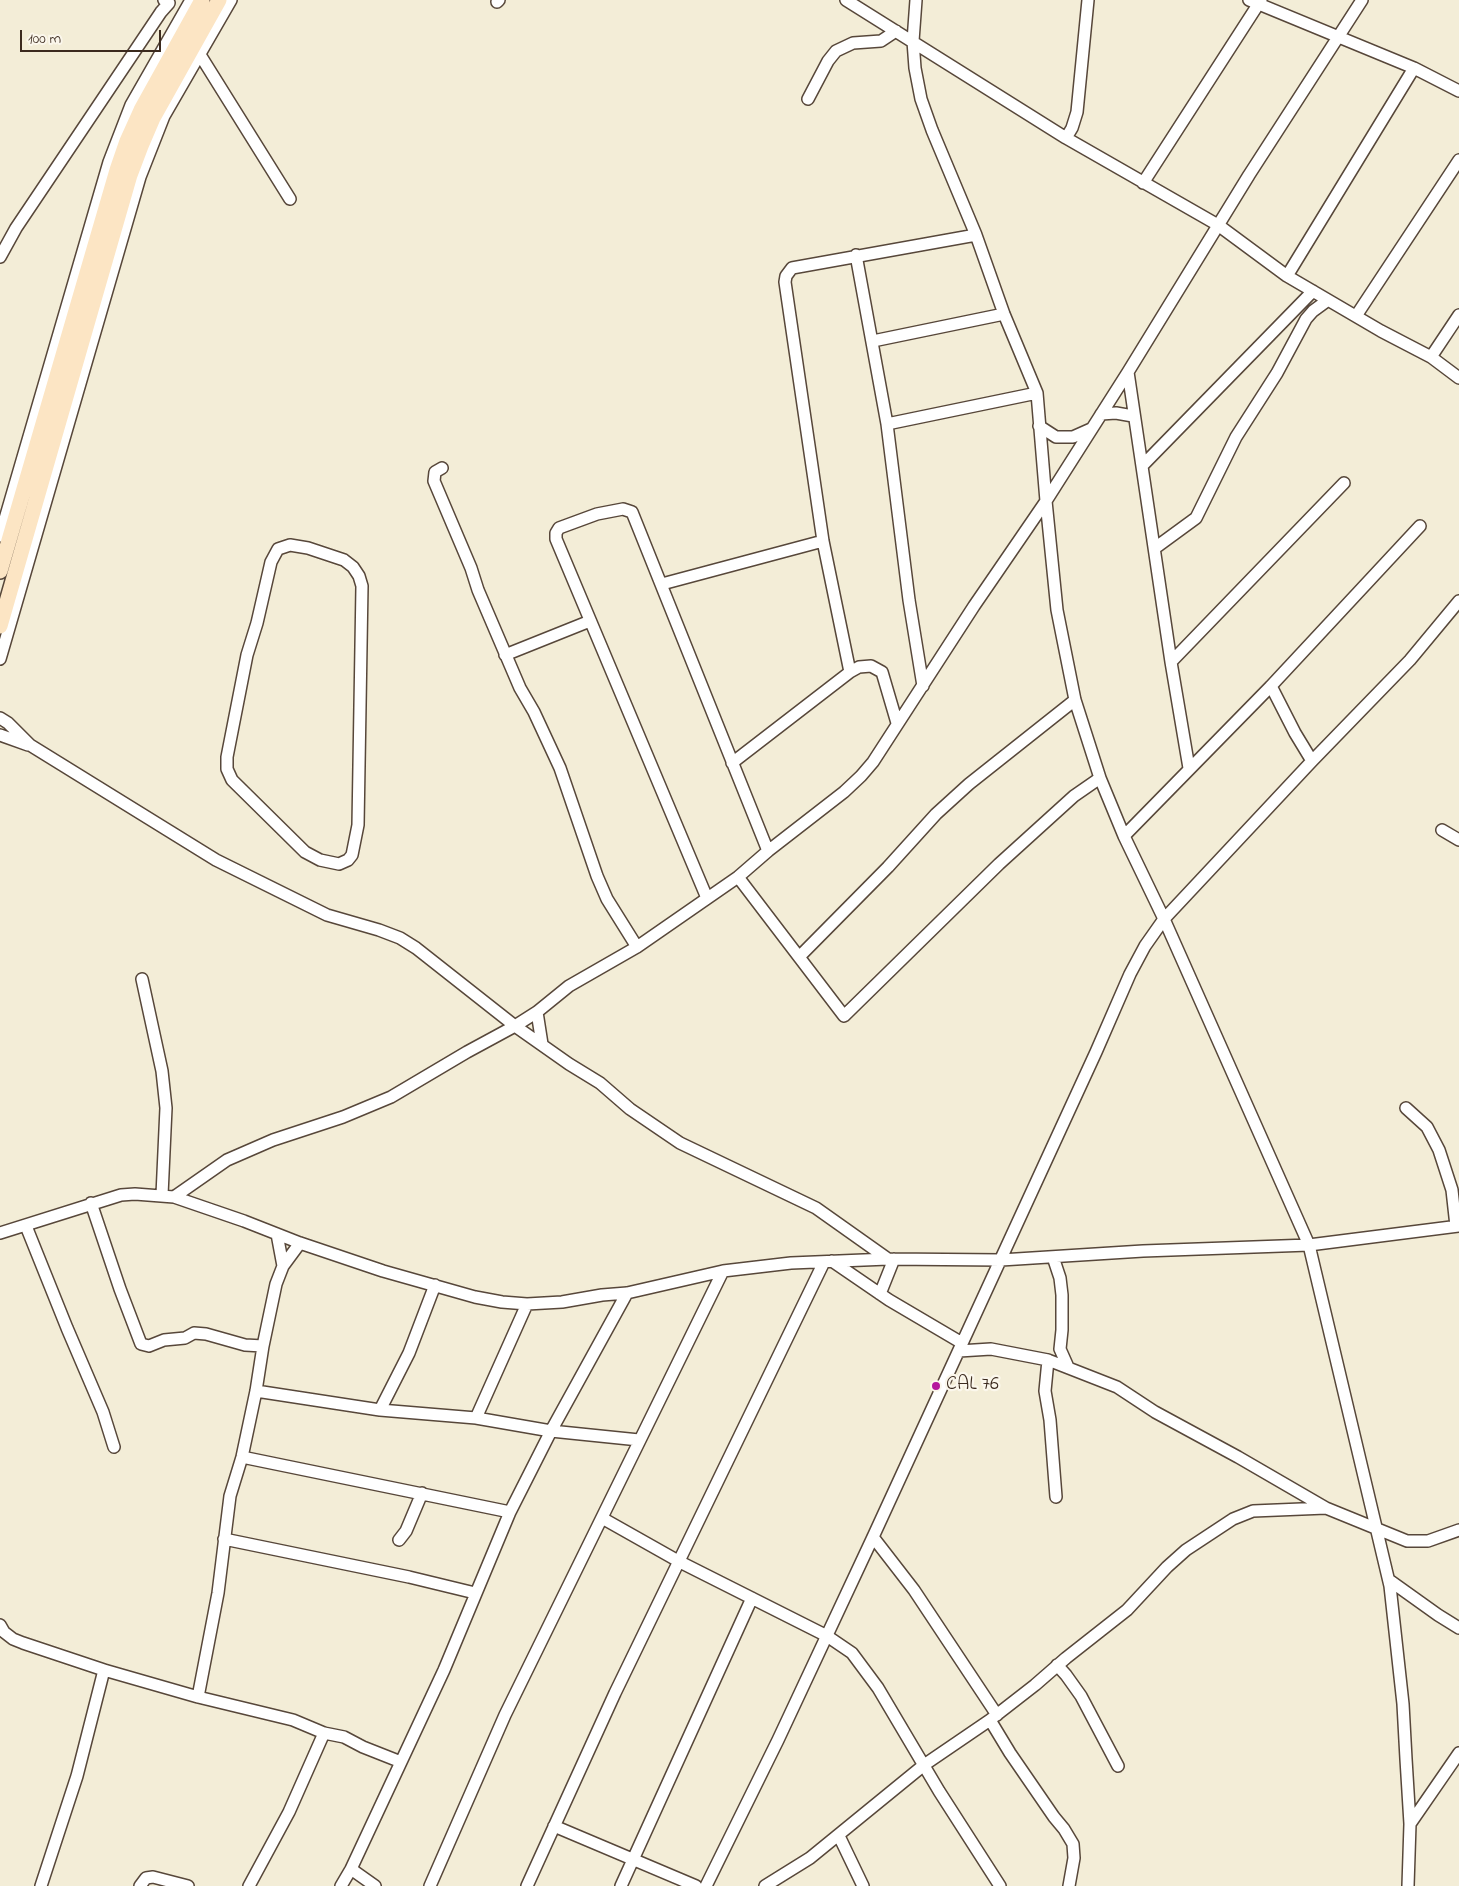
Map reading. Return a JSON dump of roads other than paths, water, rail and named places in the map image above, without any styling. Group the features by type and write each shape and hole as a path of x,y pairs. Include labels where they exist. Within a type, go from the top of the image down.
{"main road":[{"path":"0,626 130,175 202,0"},
{"path":"0,571 116,170 141,110 187,40 219,0"}],"street":[{"path":"0,257 22,220 161,12 169,4 164,0"},
{"path":"0,659 140,177 164,116 187,40 191,0"},
{"path":"0,536 108,162 131,105 187,40 231,0"},
{"path":"846,0 1066,138 1218,226 1287,276 1431,357 1459,378"},
{"path":"916,0 913,41 915,68 921,99 976,235 1004,314 1037,393 1058,610 1075,700 1100,778 1124,836 1164,919 1309,1245 1389,1580 1403,1704 1410,1824 1408,1886"},
{"path":"1066,138 1072,128 1076,112 1088,0"},
{"path":"168,1196 227,1160 273,1140 343,1117 391,1097 515,1026 537,1012 569,986 637,947 738,877 768,850 844,792 861,776 873,762 924,686 974,606 1046,501 1362,0"},
{"path":"1143,183 1256,2 1338,38 1414,68 1459,91"},
{"path":"808,99 836,50 853,43 881,41 896,31"},
{"path":"187,40 290,199"},
{"path":"1287,276 1414,68"},
{"path":"1356,316 1459,160"},
{"path":"850,672 823,541 785,282 786,276 792,268 976,235"},
{"path":"856,255 886,424 909,600 924,686"},
{"path":"1143,465 1312,291"},
{"path":"1155,548 1196,518 1236,437 1277,373 1306,319 1328,300"},
{"path":"872,341 1004,314"},
{"path":"1431,357 1459,315"},
{"path":"1128,372 1133,416 1143,465 1171,662 1189,768"},
{"path":"886,424 1037,393"},
{"path":"1101,414 1116,413 1133,416"},
{"path":"1039,426 1056,436 1064,437 1073,437 1091,430"},
{"path":"442,468 435,472 434,482 505,655 560,768 597,876 612,907 637,947"},
{"path":"1171,662 1344,483"},
{"path":"707,898 556,539 556,533 559,528 598,514 622,509 632,512 768,850"},
{"path":"1124,836 1271,686 1420,526"},
{"path":"662,584 823,541"},
{"path":"290,545 308,548 344,560 353,567 362,586 358,825 352,855 348,860 339,864 331,864 305,852 232,780 227,769 227,758 247,655 257,623 264,587 273,555 278,549 290,545"},
{"path":"706,1886 827,1636 1001,1260 1130,974 1145,946 1164,919 1312,761 1410,660 1459,601"},
{"path":"505,655 590,621"},
{"path":"732,763 859,667 871,666 882,672 898,723"},
{"path":"1271,686 1312,761"},
{"path":"799,957 888,867 936,814 998,759 1075,700"},
{"path":"0,718 8,723 30,745 216,860 327,915 400,938 416,948 515,1026 600,1083 630,1109 680,1143 816,1208 891,1259"},
{"path":"0,736 30,745"},
{"path":"738,877 844,1016 998,864 1074,796 1100,778"},
{"path":"1442,830 1459,840"},
{"path":"142,980 162,1071 166,1108 168,1196"},
{"path":"537,1012 542,1044"},
{"path":"0,1233 121,1195 168,1196 244,1221 300,1244 382,1271 475,1297 528,1304 562,1302 627,1293 723,1271 791,1263 891,1259 1001,1260 1309,1245 1458,1226 1452,1190 1439,1150 1427,1127 1406,1108"},
{"path":"91,1203 141,1344 149,1346 164,1340 185,1338 194,1333 206,1334 245,1345 263,1346"},
{"path":"26,1226 103,1412 114,1447"},
{"path":"276,1234 283,1266"},
{"path":"198,1697 218,1594 230,1496 242,1456 276,1284 283,1266 300,1244"},
{"path":"1053,1257 1060,1278 1062,1295 1060,1349 1068,1367"},
{"path":"880,1294 891,1259"},
{"path":"828,1261 961,1347 991,1349 1048,1360 1117,1387 1155,1412 1326,1508 1407,1541 1428,1541 1459,1530"},
{"path":"527,1886 615,1693 828,1261"},
{"path":"430,1886 505,1715 723,1271"},
{"path":"380,1410 409,1353 435,1285"},
{"path":"342,1886 444,1670 510,1512 551,1431 627,1293"},
{"path":"476,1418 528,1304"},
{"path":"1048,1360 1045,1391 1050,1420 1056,1497"},
{"path":"256,1391 380,1410 476,1418 551,1431 639,1440"},
{"path":"242,1456 510,1512"},
{"path":"399,1540 406,1531 422,1493"},
{"path":"765,1886 810,1858 924,1766 1035,1685 1057,1665 1127,1610 1167,1567 1186,1550 1233,1519 1253,1512 1326,1508"},
{"path":"602,1518 680,1562 827,1636 852,1653 878,1688 924,1766 1000,1886"},
{"path":"873,1537 914,1590 993,1717 1010,1753 1073,1844 1074,1858 1069,1886"},
{"path":"224,1539 409,1577 475,1593"},
{"path":"1389,1580 1459,1628"},
{"path":"621,1886 752,1598"},
{"path":"0,1625 4,1632 13,1639 23,1643 104,1670 198,1697 293,1720 324,1733 344,1737 363,1747 401,1762"},
{"path":"1057,1665 1066,1674 1081,1696 1118,1766"},
{"path":"40,1886 77,1776 104,1670"},
{"path":"249,1886 289,1812 324,1733"},
{"path":"1410,1824 1459,1752"},
{"path":"554,1826 696,1886"},
{"path":"839,1836 863,1886"},
{"path":"351,1869 375,1886"},
{"path":"140,1886 146,1878 153,1877 188,1886"}],"place":[{"name":"CAL 76","path":"936,1386"}]}
